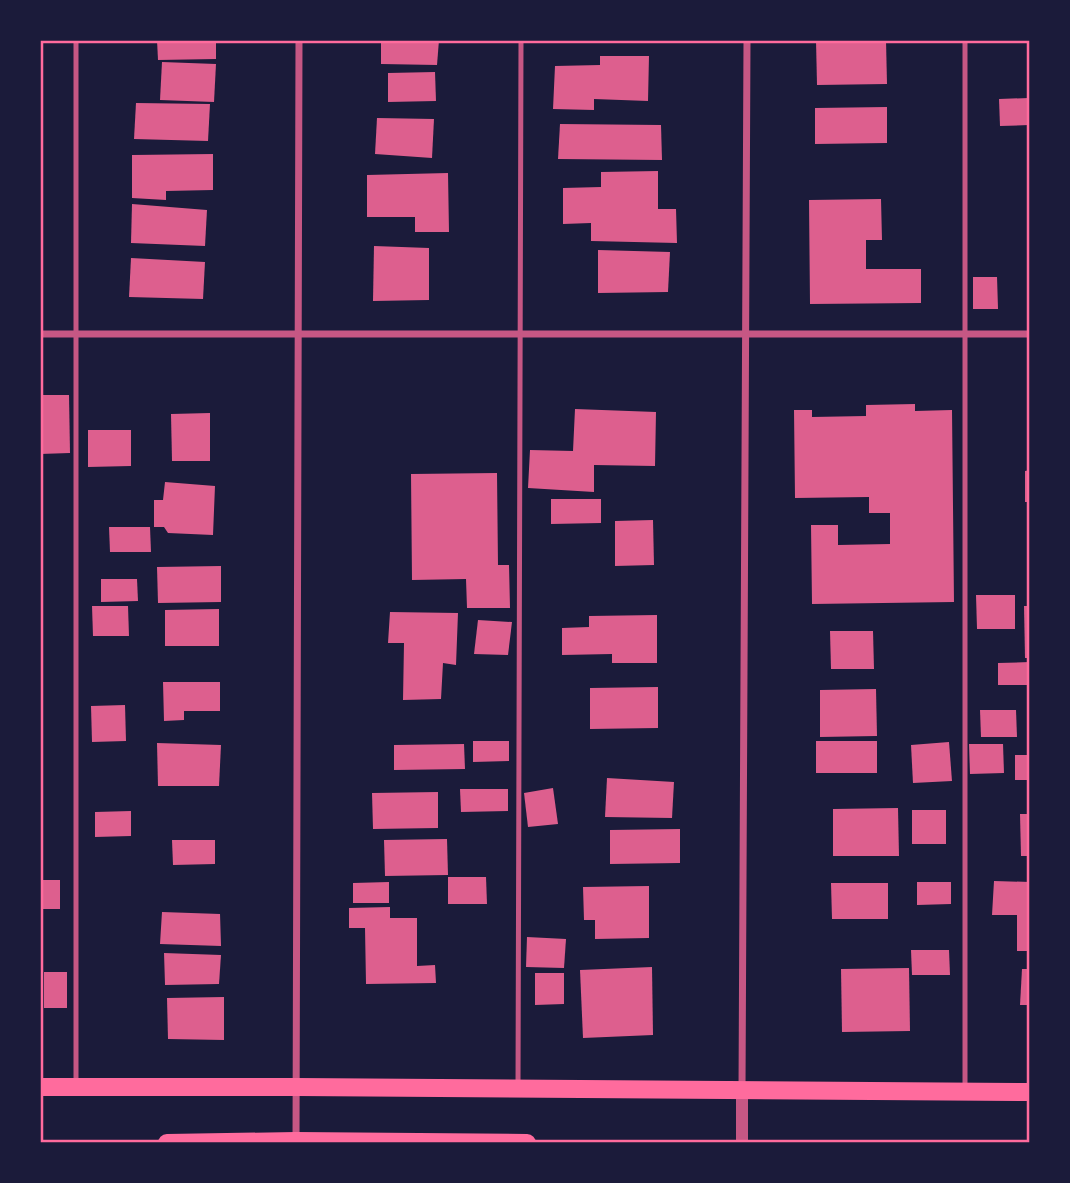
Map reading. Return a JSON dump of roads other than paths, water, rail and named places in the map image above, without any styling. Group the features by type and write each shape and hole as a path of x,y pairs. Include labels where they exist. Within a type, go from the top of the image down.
{"main road":[{"path":"40,1087 1030,1092"},
{"path":"167,1143 527,1143"}],"street":[{"path":"296,1142 299,40"},
{"path":"742,1143 747,40"},
{"path":"40,334 1030,334"}],"lane":[{"path":"76,40 76,1087"},
{"path":"518,1088 521,40"},
{"path":"965,40 965,1091"}]}
